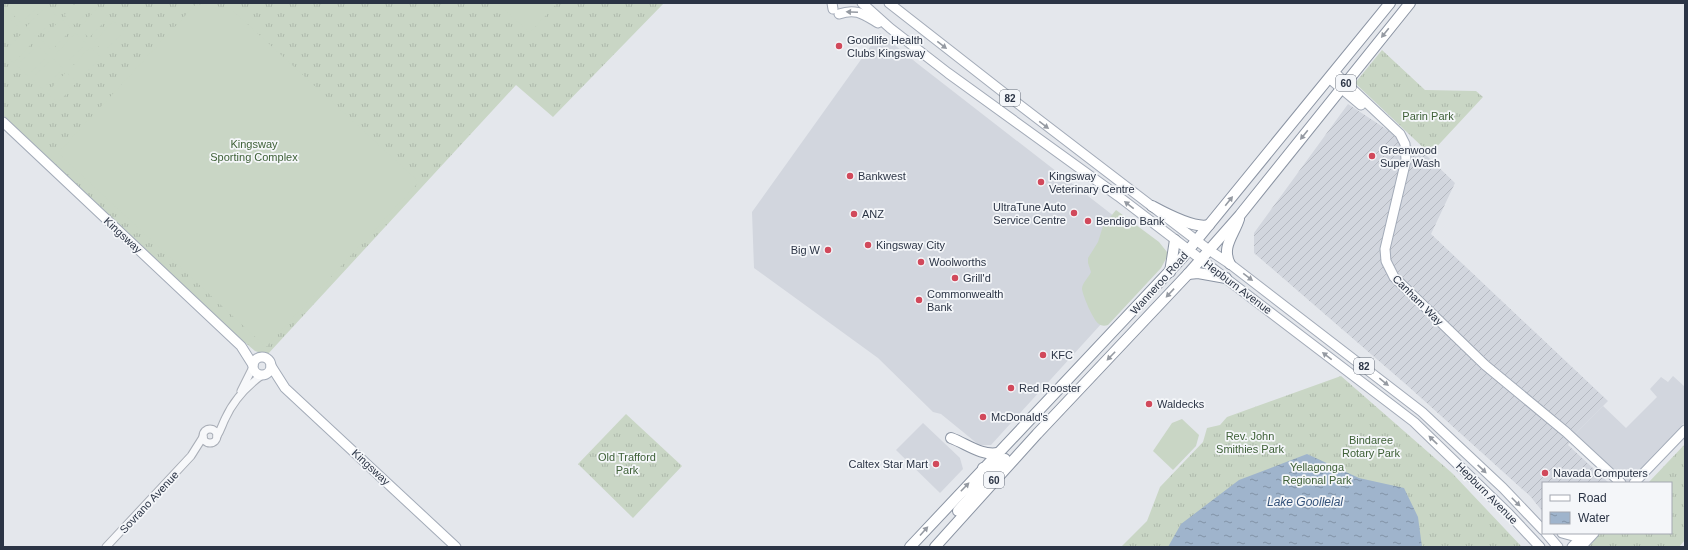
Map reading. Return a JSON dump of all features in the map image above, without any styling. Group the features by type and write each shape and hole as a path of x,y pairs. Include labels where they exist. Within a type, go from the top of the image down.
{"highway":[{"name":"Wanneroo Road","path":"910,547 983,468 1170,272 1197,241 1390,3"},
{"name":"Wanneroo Road","path":"935,547 1062,408 1188,274 1240,215 1410,3"},
{"path":"1152,206 1173,217 1198,225 1209,226"},
{"path":"1230,264 1227,258 1226,248 1236,229 1240,215"},
{"path":"1170,272 1175,240"},
{"path":"1188,274 1198,273 1226,278"},
{"path":"1103,343 1117,337 1131,323 1136,323 1138,328"},
{"path":"930,547 935,537 978,486 983,475 983,468 989,470 997,468 1050,411 1062,408"},
{"path":"951,438 988,454 998,453"}],"main road":[{"name":"Hepburn Avenue","path":"862,3 890,28 948,73 1118,196 1414,422 1509,514 1540,547"},
{"name":"Hepburn Avenue","path":"889,3 1008,96 1422,412 1542,529"},
{"path":"835,9 863,13 878,23 890,28"},
{"name":"Canham Way","path":"1331,75 1394,136 1400,147 1400,163 1380,245 1382,264 1390,281 1482,370 1567,441 1611,482"},
{"name":"Canham Way","path":"1343,86 1400,134 1405,144 1406,160 1385,249 1386,261 1394,277 1485,365 1566,432 1620,482"},
{"name":"Kingsway","path":"3,122 242,348 255,372 285,388 456,547"},
{"name":"Kingsway","path":"242,348 268,359 285,388"},
{"path":"253,366 256,359 262,357"},
{"path":"263,375 268,372 271,366"},
{"path":"1635,482 1685,430"},
{"path":"1643,482 1685,438"},
{"path":"1530,516 1542,522"},
{"path":"1547,534 1558,547"},
{"path":"1566,534 1573,536 1584,534"},
{"path":"1572,547 1584,534"},
{"path":"1581,547 1593,534"},
{"path":"1587,547 1597,534"}],"street":[{"path":"225,418 210,429 204,431 203,437 205,442 214,442 225,418 239,396 253,366"},
{"path":"239,396 253,381 263,375"},
{"path":"210,429 215,431 217,436"},
{"name":"Sovrano Avenue","path":"106,547 191,456 203,437"},
{"name":"Sovrano Avenue","path":"191,456 209,443"}],"shaded area":[{"path":"880,33 1164,255 991,445 979,445 941,414 933,412 878,358 754,268 752,212"},
{"path":"1348,104 1427,156 1455,183 1431,234 1608,401 1574,435 1568,445 1608,482 1542,482 1542,511 1530,496 1409,387 1254,253 1254,233"},
{"path":"1673,376 1685,387 1685,422 1629,482 1623,482 1574,435 1603,406 1626,428 1657,397 1650,389 1661,377 1668,382"},
{"name":"Caltex Star Mart","path":"923,423 960,458 963,469 940,493 896,450"}],"green space":[{"name":"Kingsway Sporting Complex","path":"3,3 664,3 553,117 516,85 267,355 255,351 242,340 35,147 3,115"},
{"path":"21,3 41,3 22,23 11,13"},
{"path":"76,3 95,4 75,25 64,15"},
{"path":"497,3 557,3 530,33"},
{"path":"196,4 230,8 419,182 266,347 58,153"},
{"path":"46,6 57,16 37,37 26,27"},
{"path":"98,7 109,17 89,38 79,28"},
{"path":"8,17 19,27 3,44 3,22"},
{"path":"61,19 72,29 52,50 41,40"},
{"path":"113,21 124,31 104,52 94,42"},
{"path":"23,32 33,42 14,63 3,53"},
{"path":"75,33 86,43 66,64 56,54"},
{"path":"37,45 48,55 28,76 17,66"},
{"path":"90,47 101,57 81,78 71,68"},
{"name":"Parin Park","path":"1382,50 1425,90 1476,91 1483,97 1430,154 1355,83"},
{"path":"52,58 63,68 43,89 32,79"},
{"path":"66,72 77,82 58,103 47,93"},
{"path":"1116,210 1159,242 1168,255 1161,268 1108,325 1103,326 1097,322 1091,313 1082,289 1091,272 1088,258 1098,242 1103,226"},
{"name":"Yellagonga Regional Park","path":"1341,376 1452,473 1522,547 1121,547 1147,521 1160,487 1203,442 1207,428 1220,425 1227,417"},
{"name":"Old Trafford Park","path":"626,414 682,466 633,518 578,464"},
{"path":"1182,419 1199,435 1196,446 1173,470 1153,451 1172,423"},
{"path":"1685,444 1685,540 1679,547 1587,547 1599,534 1672,534 1672,482 1649,482"}],"water":[{"name":"Lake Goollelal","path":"1307,454 1359,478 1404,488 1418,517 1422,547 1168,547 1181,524 1239,480"}],"place":[{"name":"Goodlife Health Clubs Kingsway","path":"839,46"},
{"name":"Greenwood Super Wash","path":"1372,156"},
{"name":"Bankwest","path":"850,176"},
{"name":"Kingsway Veterinary Centre","path":"1041,182"},
{"name":"UltraTune Auto Service Centre","path":"1074,213"},
{"name":"ANZ","path":"854,214"},
{"name":"Bendigo Bank","path":"1088,221"},
{"name":"Kingsway City","path":"868,245"},
{"name":"Big W","path":"828,250"},
{"name":"Woolworths","path":"921,262"},
{"name":"Grill'd","path":"955,278"},
{"name":"Commonwealth Bank","path":"919,300"},
{"name":"KFC","path":"1043,355"},
{"name":"Red Rooster","path":"1011,388"},
{"name":"Waldecks","path":"1149,404"},
{"name":"McDonald's","path":"983,417"},
{"name":"Caltex Star Mart","path":"936,464"},
{"name":"Navada Computers","path":"1545,473"}],"park label":[{"name":"Rev. John Smithies Park","path":"1250,442"},
{"name":"Bindaree Rotary Park","path":"1371,446"}]}
